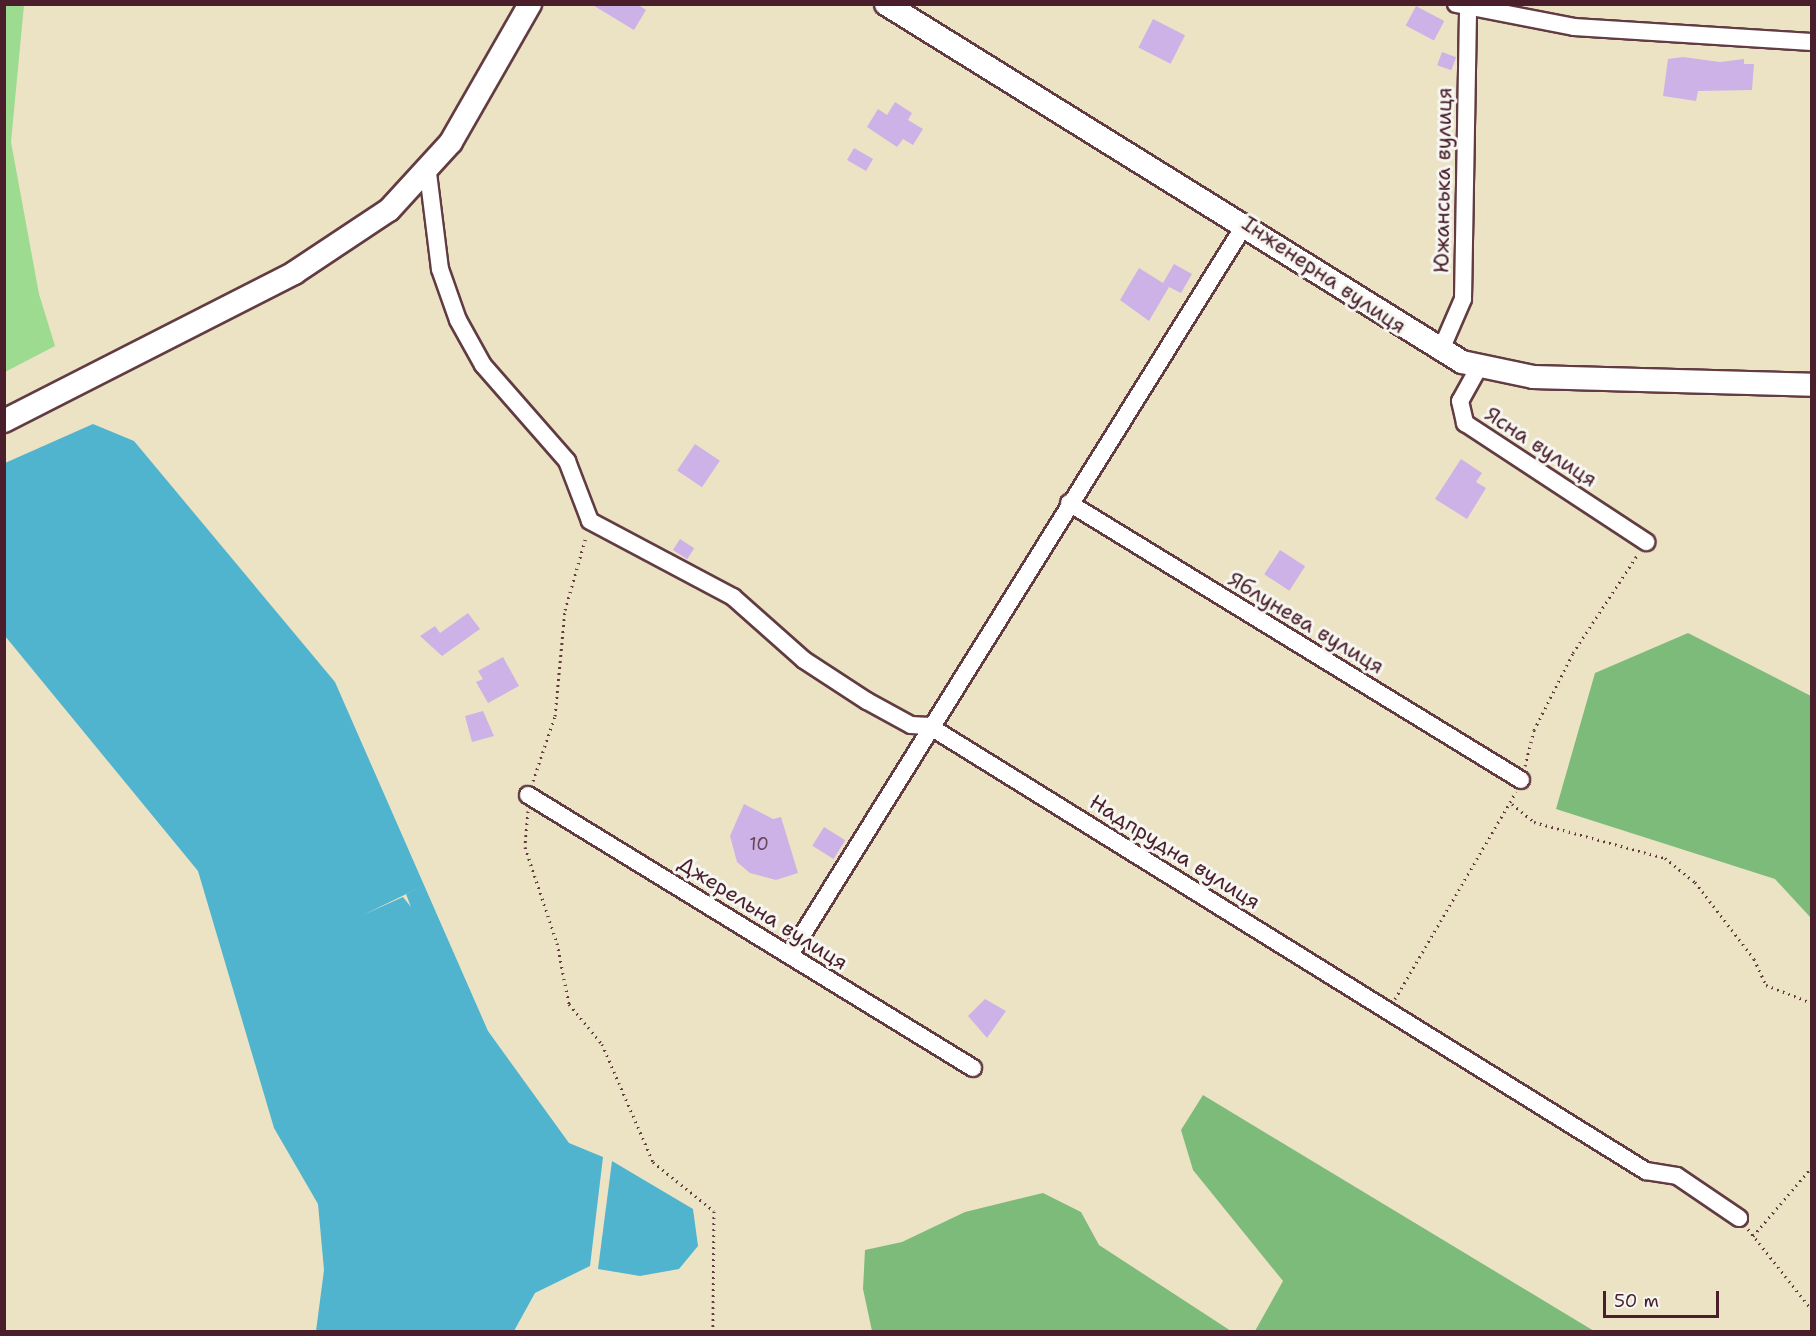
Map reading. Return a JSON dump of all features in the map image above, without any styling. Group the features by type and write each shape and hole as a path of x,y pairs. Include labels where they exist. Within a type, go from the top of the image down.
{"street":[{"path":"4,421 311,263 389,210 428,172 451,142 530,4"},
{"name":"Інженерна вулиця","path":"886,4 1246,223 1440,352 1479,367 1533,377 1812,385"},
{"path":"1464,7 1574,27 1812,42"},
{"name":"Южанська вулиця","path":"1440,352 1463,298 1464,7"},
{"path":"428,172 440,269 458,320 483,365 567,462 591,521"},
{"path":"791,953 929,726 1246,223"},
{"name":"Ясна вулиця","path":"1479,367 1460,401 1465,423 1646,542"},
{"name":"Яблунева вулиця","path":"1069,503 1521,780"},
{"name":"Надпрудна вулиця","path":"591,521 733,597 804,660 867,701 911,725 929,726 1646,1171 1677,1176 1739,1218"},
{"name":"Джерельна вулиця","path":"528,795 791,953 800,964 973,1068"}],"path":[{"path":"591,521 565,610 555,716 528,795 525,847 557,943 569,1004 602,1044 653,1162 714,1211 713,1332"},
{"path":"1512,804 1534,822 1665,858 1695,882 1743,944 1766,985 1812,1003"},
{"path":"1753,1236 1812,1167"},
{"path":"1739,1218 1812,1310"}],"green space":[{"path":"5,4 24,5 11,142 39,294 55,346 5,372"},
{"path":"1688,633 1811,696 1811,918 1775,879 1556,809 1595,673"},
{"path":"1203,1095 1594,1331 1255,1331 1283,1281 1193,1170 1181,1130"},
{"path":"1043,1193 1081,1212 1099,1245 1231,1331 872,1331 863,1289 865,1250 902,1242 965,1212"}],"water":[{"path":"93,424 134,441 335,682 488,1031 569,1143 603,1157 590,1266 535,1293 514,1331 316,1331 324,1270 318,1204 274,1128 198,871 5,636 5,463"},
{"path":"612,1161 693,1209 698,1246 679,1269 640,1276 598,1269"}],"pier":[{"path":"406,894 411,907 403,897 363,915"}],"building":[{"path":"591,4 637,4 646,10 634,30"},
{"path":"1416,6 1444,21 1434,40 1406,25"},
{"path":"1153,19 1185,35 1171,64 1138,48"},
{"path":"1442,52 1456,57 1451,70 1437,65"},
{"path":"1683,57 1720,62 1744,59 1744,64 1754,64 1752,90 1698,91 1696,101 1663,96 1668,59"},
{"path":"895,102 912,113 908,120 923,129 913,145 903,139 897,147 867,127 878,109 887,115"},
{"path":"854,148 873,159 866,171 847,160"},
{"path":"1174,264 1192,274 1181,293 1169,287 1149,321 1120,300 1139,268 1163,283"},
{"path":"695,444 720,461 702,487 677,471"},
{"path":"1461,459 1482,473 1476,482 1486,488 1467,519 1435,499"},
{"path":"680,539 694,548 687,559 673,550"},
{"path":"1280,550 1305,566 1289,591 1264,574"},
{"path":"468,613 480,629 442,656 420,636 435,626 440,633"},
{"path":"503,657 519,686 488,703 476,682 483,679 478,671"},
{"path":"483,711 494,736 472,742 465,716"},
{"path":"744,804 773,819 781,817 798,873 776,880 750,873 737,862 730,836"},
{"path":"824,827 845,840 834,859 812,846"},
{"path":"985,999 1006,1011 987,1038 968,1016"}]}
